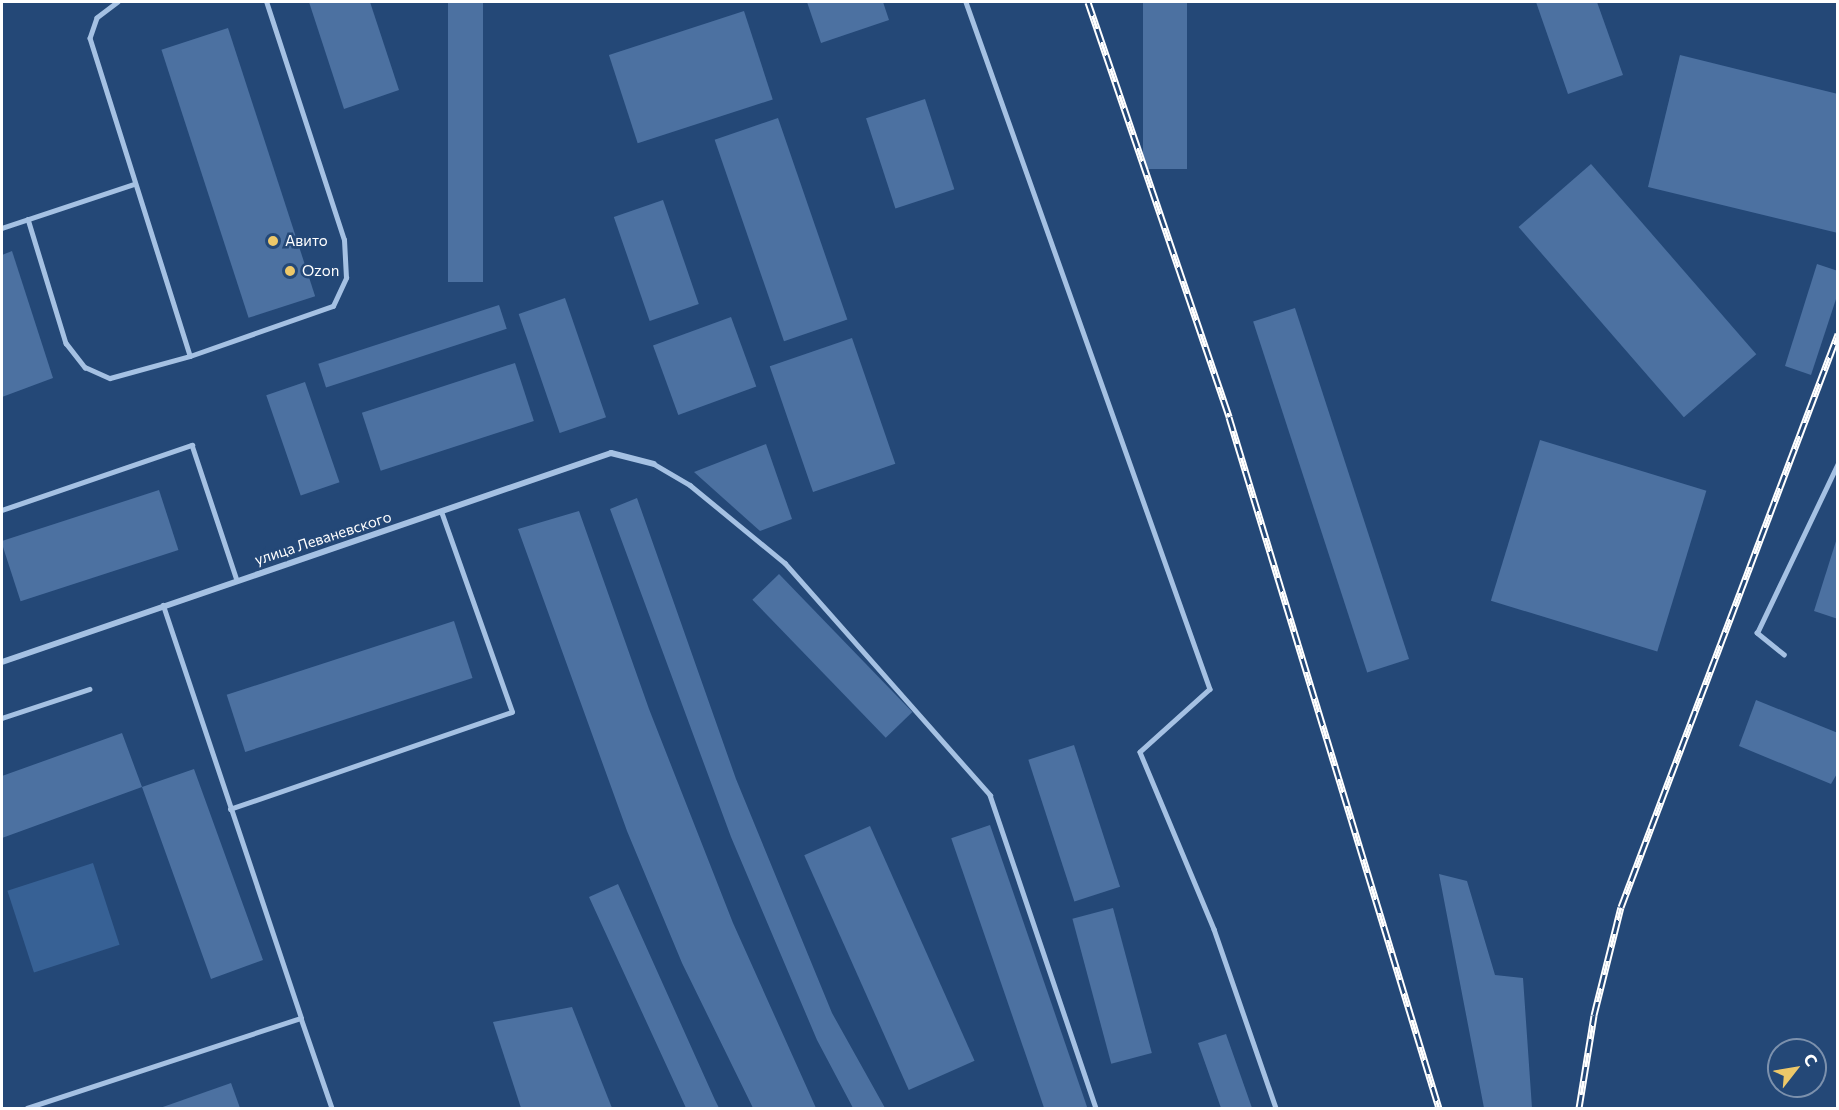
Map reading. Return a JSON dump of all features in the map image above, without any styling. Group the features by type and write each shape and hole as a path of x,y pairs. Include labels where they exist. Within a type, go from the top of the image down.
{"street":[{"name":"улица Леваневского","path":"2,662 237,579 611,453 654,464"}],"lane":[{"path":"118,2 97,18 90,38 134,184 190,356"},
{"path":"28,219 66,343 85,367 110,378 190,356 333,306 346,278 344,240 266,2"},
{"path":"966,2 1210,689 1140,752 1214,929 1275,1108"},
{"path":"2,228 134,184"},
{"path":"2,510 192,445 237,579"},
{"path":"1784,655 1756,633 1838,463"},
{"path":"654,464 690,485 785,563 990,795 1096,1108"},
{"path":"230,809 512,712 441,512"},
{"path":"163,605 332,1108"},
{"path":"2,718 89,689"},
{"path":"27,1108 301,1018"}],"shaded area":[{"path":"93,863 120,945 34,973 7,891"}],"building":[{"path":"309,2 370,2 399,90 344,109"},
{"path":"448,2 483,2 483,282 448,282"},
{"path":"807,2 883,2 889,20 821,43"},
{"path":"1143,2 1187,2 1187,169 1143,169"},
{"path":"1536,2 1597,2 1623,75 1568,94"},
{"path":"744,11 773,99 638,143 609,55"},
{"path":"228,28 315,296 249,318 161,50"},
{"path":"1680,55 1838,94 1838,233 1648,187"},
{"path":"925,99 954,189 895,209 866,118"},
{"path":"778,118 847,319 784,341 715,140"},
{"path":"1591,164 1756,354 1684,417 1519,227"},
{"path":"663,200 699,304 650,321 614,217"},
{"path":"12,251 53,378 2,397 2,255"},
{"path":"1817,264 1838,271 1838,293 1811,375 1785,366"},
{"path":"565,298 606,417 560,433 519,314"},
{"path":"499,305 507,329 326,387 318,364"},
{"path":"1295,308 1409,659 1367,673 1253,322"},
{"path":"731,317 756,387 678,415 653,345"},
{"path":"852,338 895,464 813,492 770,366"},
{"path":"515,363 534,421 381,471 362,413"},
{"path":"305,382 340,482 301,496 266,395"},
{"path":"1540,440 1706,491 1657,652 1491,601"},
{"path":"766,444 792,519 760,531 694,472"},
{"path":"159,490 178,550 21,601 2,541"},
{"path":"637,498 736,779 832,1013 885,1108 853,1108 817,1040 731,837 610,509"},
{"path":"579,511 649,709 733,923 816,1108 753,1108 682,963 627,831 518,529"},
{"path":"1838,538 1838,619 1814,611"},
{"path":"779,574 912,712 886,738 752,600"},
{"path":"454,621 473,678 245,752 227,695"},
{"path":"1756,700 1838,733 1838,772 1831,784 1739,746"},
{"path":"122,733 142,787 2,838 2,776"},
{"path":"1074,745 1120,887 1074,902 1028,760"},
{"path":"194,769 263,960 211,979 142,787"},
{"path":"990,825 1087,1108 1044,1108 951,838"},
{"path":"870,826 975,1061 909,1090 804,855"},
{"path":"1439,874 1467,881 1495,975 1523,978 1532,1108 1484,1108"},
{"path":"618,884 719,1108 686,1108 589,897"},
{"path":"1113,908 1152,1053 1111,1064 1072,919"},
{"path":"572,1007 612,1108 521,1108 493,1022"},
{"path":"1226,1034 1252,1108 1221,1108 1198,1043"},
{"path":"231,1083 240,1108 160,1108"}],"railway":[{"path":"1088,2 1229,417 1439,1108"},
{"path":"1579,1108 1594,1015 1621,907 1838,334"}],"place":[{"name":"Авито","path":"273,241"},
{"name":"Ozon","path":"290,271"}]}
